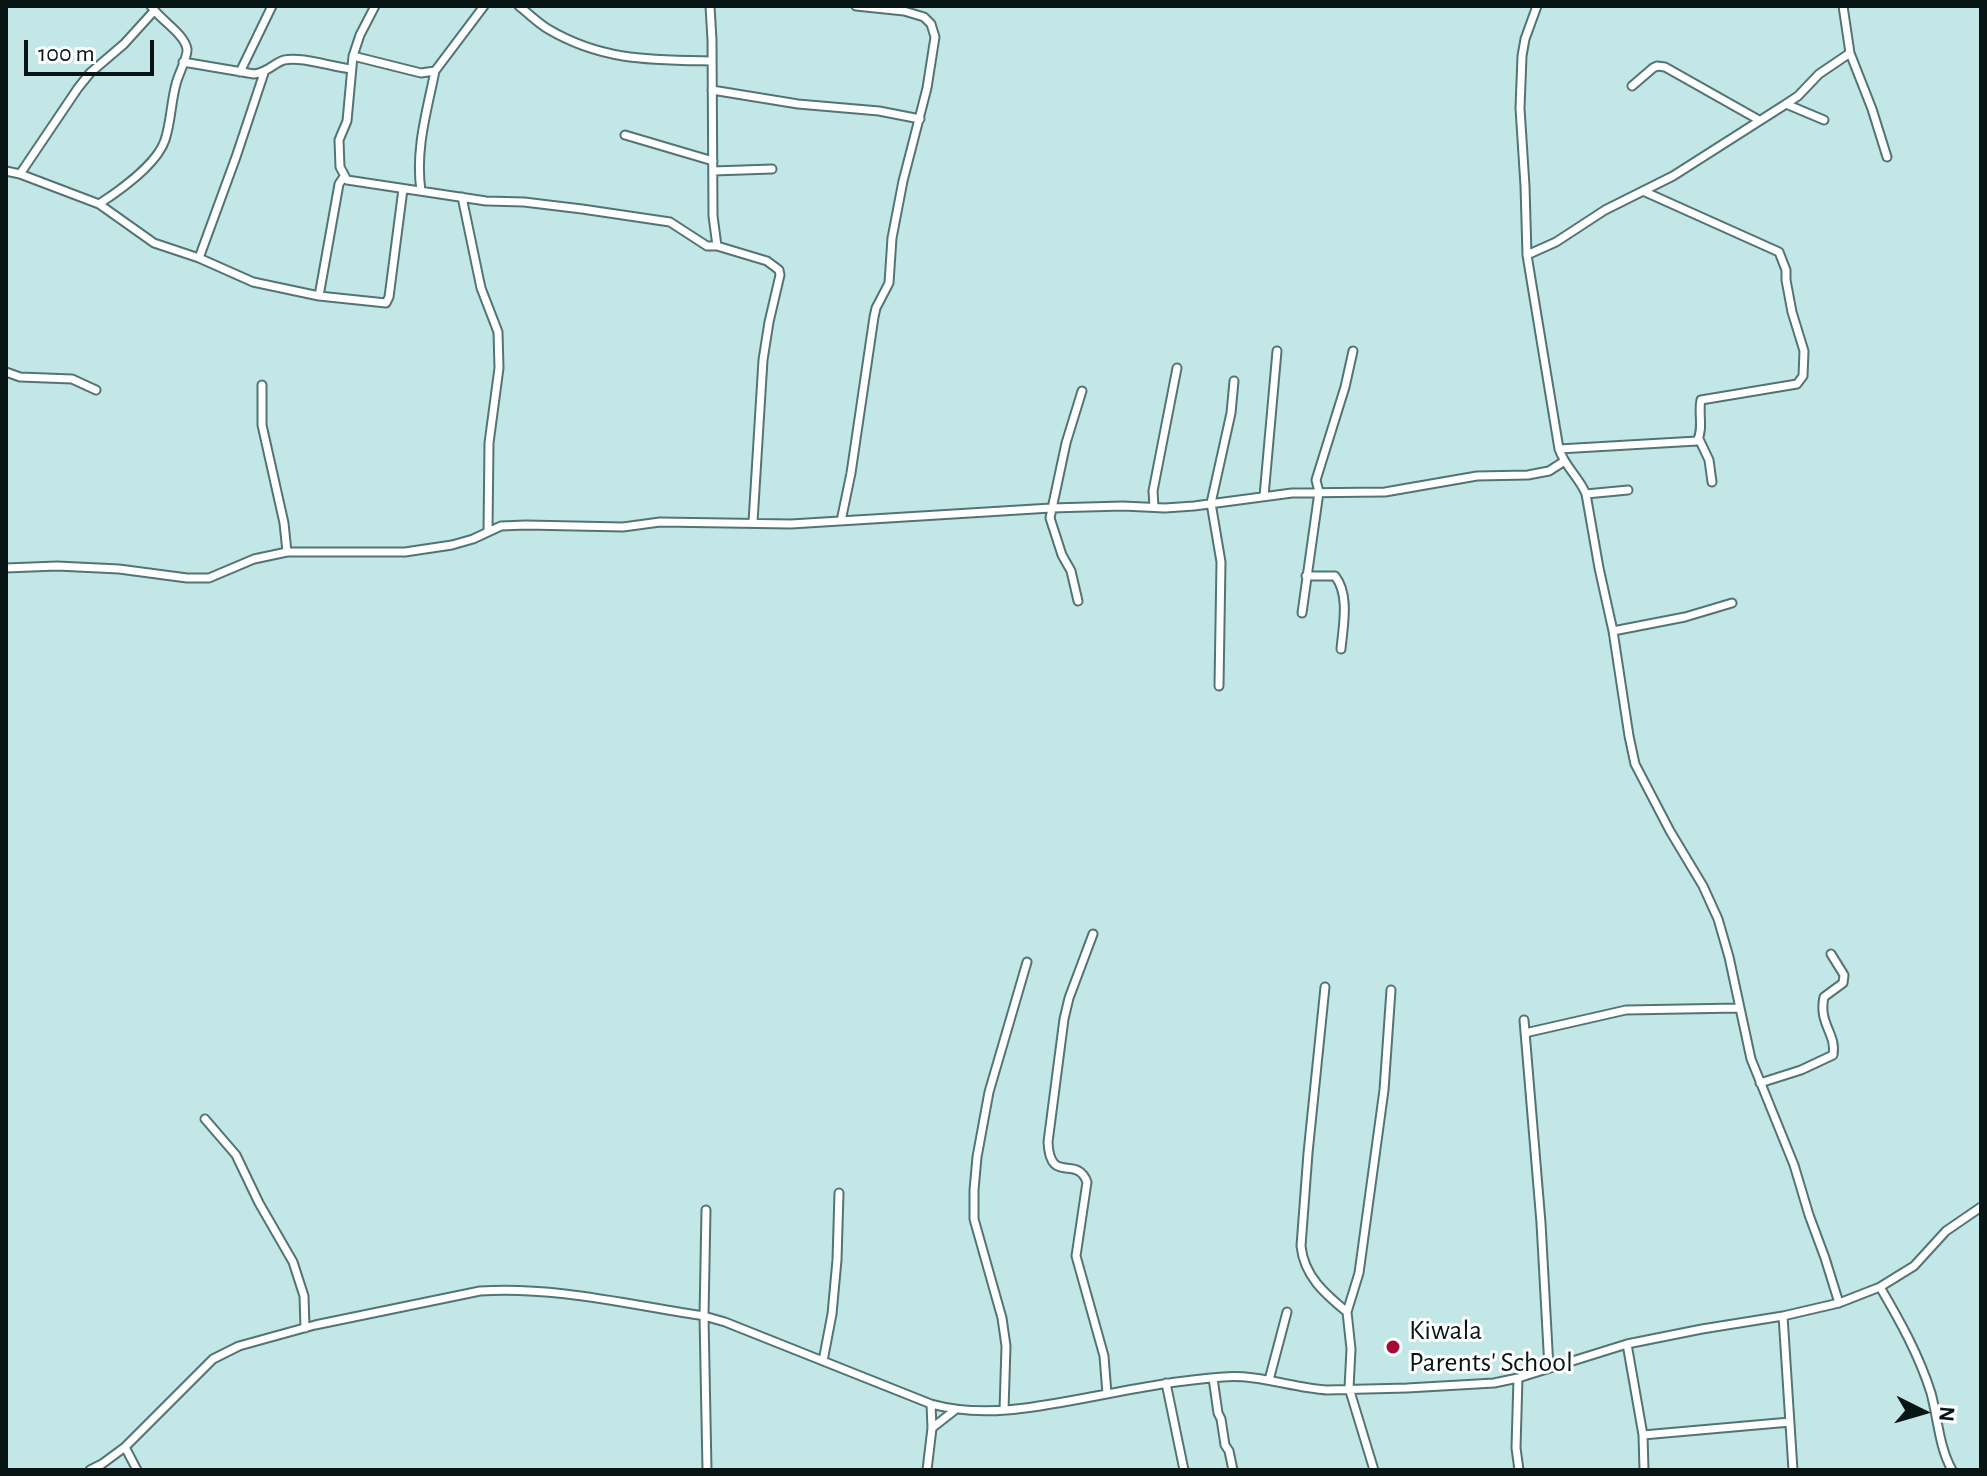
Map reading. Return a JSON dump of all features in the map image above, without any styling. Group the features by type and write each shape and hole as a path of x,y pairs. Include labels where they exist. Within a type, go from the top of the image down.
{"street":[{"path":"240,72 272,6"},
{"path":"375,6 353,56 347,121 339,140 340,167 345,178 486,201 524,202 670,222 707,246 717,246 767,261 776,267 780,275 763,360 753,522"},
{"path":"421,191 421,135 435,71 484,6"},
{"path":"519,6 545,28 597,51 635,59 711,61"},
{"path":"710,6 713,216 717,246"},
{"path":"841,521 874,317 889,283 892,238 927,88 935,37 931,24 924,17 904,11 856,6"},
{"path":"1537,6 1522,56 1520,108 1527,255 1559,449 1563,462 1586,494 1635,764 1718,919 1751,1059 1794,1165 1839,1303"},
{"path":"1843,6 1850,53 1887,157"},
{"path":"20,174 90,73 124,44 153,9 187,48 164,143 134,178 99,204"},
{"path":"1527,255 1556,242 1605,210 1673,176 1798,96 1819,74 1850,53"},
{"path":"353,56 421,73 435,71"},
{"path":"183,62 240,72 264,73 284,60 294,59 351,69"},
{"path":"1632,86 1653,68 1660,66 1759,120"},
{"path":"199,258 264,73"},
{"path":"712,90 920,119"},
{"path":"1786,104 1824,120"},
{"path":"625,135 713,161"},
{"path":"713,171 772,169"},
{"path":"6,171 99,204 154,243 199,258 253,282 319,296 386,303 403,189"},
{"path":"319,296 339,184 345,178"},
{"path":"1643,191 1779,252 1786,270 1792,312 1804,351 1803,376 1797,384 1701,400 1699,439 1709,460 1712,482"},
{"path":"462,197 481,288 498,332 499,368 489,443 488,531"},
{"path":"1264,496 1277,351"},
{"path":"1302,613 1319,492 1316,480 1353,351"},
{"path":"1154,507 1153,491 1177,368"},
{"path":"6,372 20,377 72,379 96,390"},
{"path":"1219,686 1221,562 1211,503 1231,413 1234,381"},
{"path":"262,385 262,425 284,523 287,552"},
{"path":"1078,601 1071,571 1062,555 1050,518 1066,443 1082,391"},
{"path":"1559,449 1695,442 1699,439"},
{"path":"6,568 57,566 119,569 209,578 254,559 287,552 405,552 452,545 501,526 623,527 660,522 791,524 1051,508 1194,506 1292,493 1385,492 1477,476 1528,475 1549,471 1563,462"},
{"path":"1586,494 1628,490"},
{"path":"1306,576 1335,576 1342,584 1341,649"},
{"path":"1613,631 1685,617 1732,603"},
{"path":"1093,934 1064,1019 1048,1142 1054,1165 1079,1170 1086,1177 1076,1256 1104,1356 1107,1394"},
{"path":"1760,1083 1801,1070 1834,1052 1821,1008 1824,997 1843,983 1844,975 1831,954"},
{"path":"1004,1410 1006,1346 1002,1318 974,1219 974,1190 989,1092 1027,962"},
{"path":"1325,987 1301,1246 1303,1261 1312,1277 1347,1312"},
{"path":"1374,1470 1349,1388 1351,1349 1347,1312 1359,1273 1384,1090 1391,990"},
{"path":"1525,1033 1626,1010 1739,1008"},
{"path":"1524,1020 1541,1223 1549,1368"},
{"path":"205,1119 236,1155 293,1262 304,1296 305,1328"},
{"path":"823,1361 832,1314 839,1193"},
{"path":"90,1470 125,1447 213,1359 239,1346 305,1328 480,1291 552,1292 704,1316 931,1404 955,1410 1031,1408 1166,1383 1213,1378 1253,1377 1308,1389 1469,1385 1518,1378 1627,1344 1839,1303 1880,1287 1914,1266 1946,1231 1981,1207"},
{"path":"706,1210 704,1316 707,1470"},
{"path":"1880,1287 1907,1332 1931,1392 1945,1458 1952,1470"},
{"path":"1269,1380 1287,1312"},
{"path":"1783,1316 1793,1470"},
{"path":"1627,1344 1643,1435 1644,1470"},
{"path":"1213,1378 1218,1413 1233,1470"},
{"path":"1518,1378 1516,1448 1519,1470"},
{"path":"1166,1383 1184,1470"},
{"path":"927,1470 932,1428 931,1404"},
{"path":"932,1428 955,1410"},
{"path":"1643,1435 1790,1422"},
{"path":"125,1447 137,1470"}],"place":[{"name":"Kiwala Parents' School","path":"1393,1347"}]}
